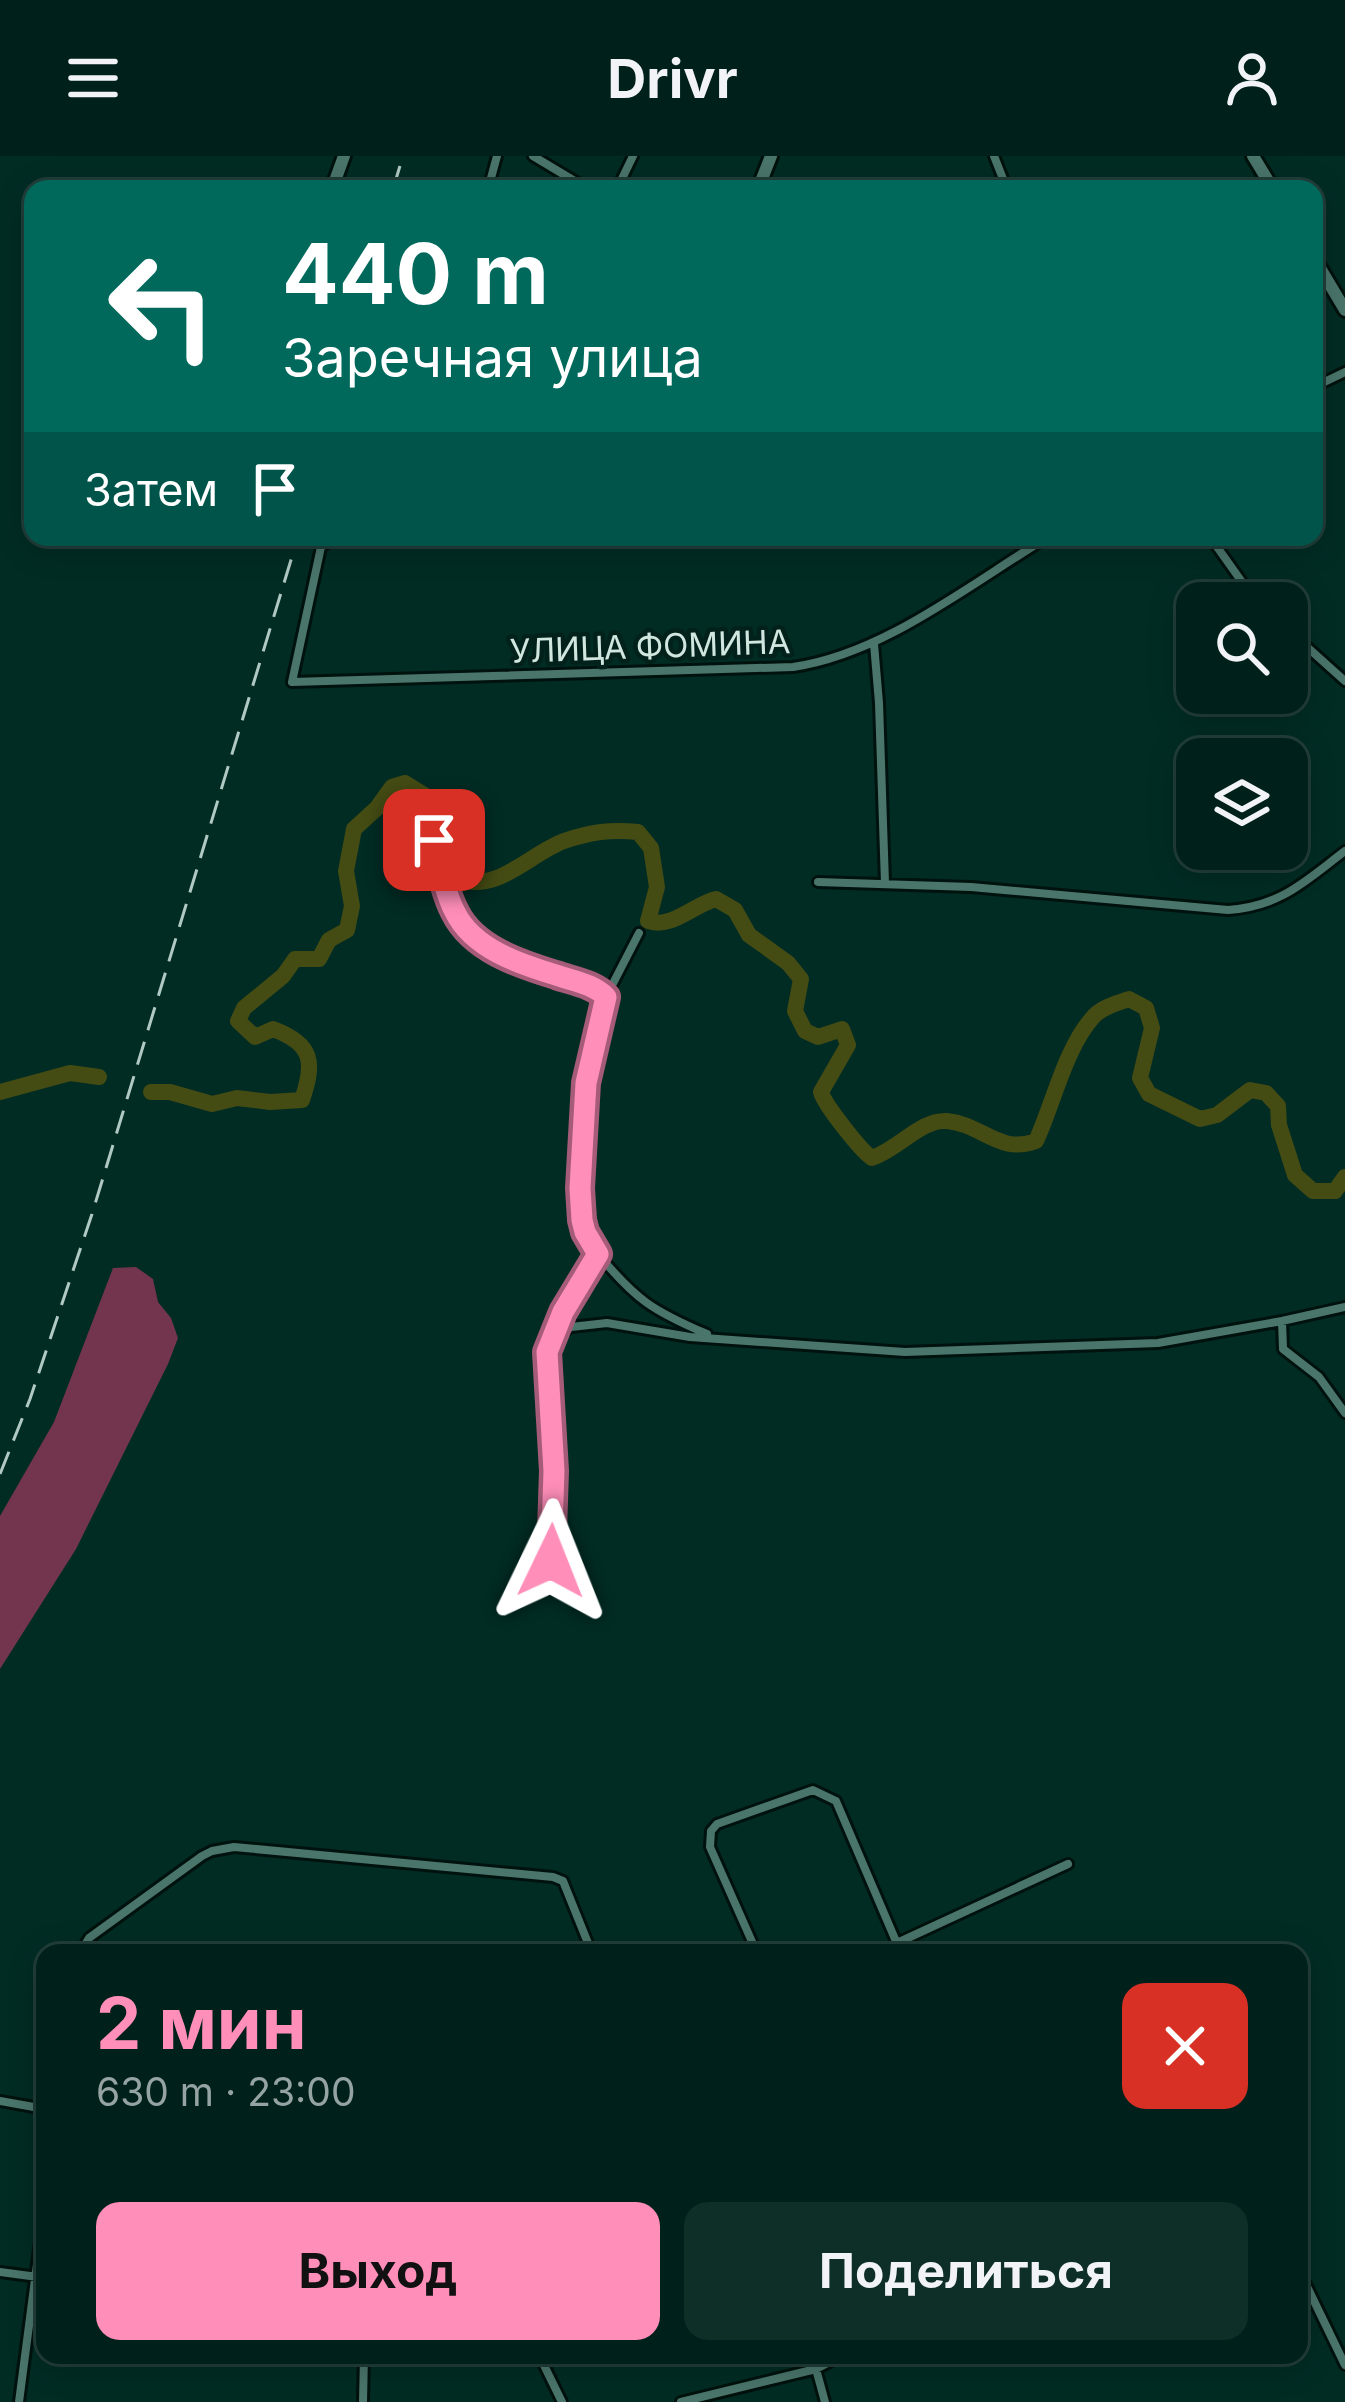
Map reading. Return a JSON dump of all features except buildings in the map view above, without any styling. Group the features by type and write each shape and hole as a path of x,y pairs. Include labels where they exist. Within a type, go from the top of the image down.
{"street":[{"path":"533,156 573,180"},
{"path":"1323,273 1345,310"},
{"name":"УЛИЦА ФОМИНА","path":"323,546 292,682 793,667 874,644 1033,546"},
{"path":"1216,546 1241,582"},
{"path":"874,644 885,883"},
{"path":"1308,648 1345,681"},
{"path":"434,840 455,915 476,938 529,967 596,988 606,997"},
{"path":"818,881 970,887 1228,910 1272,902 1345,851"},
{"path":"639,933 606,997 586,1083 582,1220 598,1254 638,1299 714,1336"},
{"path":"551,1561 554,1471 549,1344 598,1254"},
{"path":"554,1337 571,1328 607,1323 672,1335 905,1352 1158,1343 1345,1307"},
{"path":"1282,1322 1283,1349 1319,1377 1345,1413"},
{"path":"753,1944 710,1847 711,1831 717,1824 813,1790 836,1802 897,1944"},
{"path":"85,1944 202,1856 223,1848 553,1877 563,1881 588,1944"},
{"path":"907,1944 1067,1864"},
{"path":"0,2101 36,2107"},
{"path":"0,2272 36,2276"},
{"path":"1308,2289 1345,2366"},
{"path":"19,2402 36,2301"},
{"path":"363,2402 364,2364"},
{"path":"543,2364 562,2402"},
{"path":"681,2402 825,2364"},
{"path":"815,2369 825,2402"}],"shaded area":[{"path":"136,1267 153,1279 158,1302 178,1338 76,1549 0,1669 0,1516 54,1422 113,1268"}],"waterway":[{"path":"151,1092 170,1092 212,1104 237,1098 302,1100 309,1075 303,1048 273,1029 255,1037 238,1021 244,1008 283,976 295,959 319,959 329,940 347,930 352,906 346,871 354,829 392,787 405,783 434,801 461,879 474,882 501,876 574,838 610,831 638,832 651,848 657,887 648,921 665,922 716,899 735,910 749,935 788,963 801,979 795,1011 805,1031 818,1037 842,1029 848,1045 821,1092 872,1158 937,1122 959,1123 1011,1144 1036,1141 1084,1029 1102,1010 1129,999 1146,1008 1152,1028 1140,1078 1149,1094 1200,1119 1217,1115 1250,1090 1266,1093 1278,1106 1295,1175 1313,1191 1335,1191 1345,1177"},
{"path":"0,1092 70,1073 99,1077"}],"railway":[{"path":"396,180 403,156"},
{"path":"0,1474 92,1214 295,546"}],"route":[{"path":"434,840 455,915 476,938 529,967 596,988 606,997 586,1083 580,1188 585,1232 598,1254 563,1312 547,1352 554,1471 551,1561"}]}
